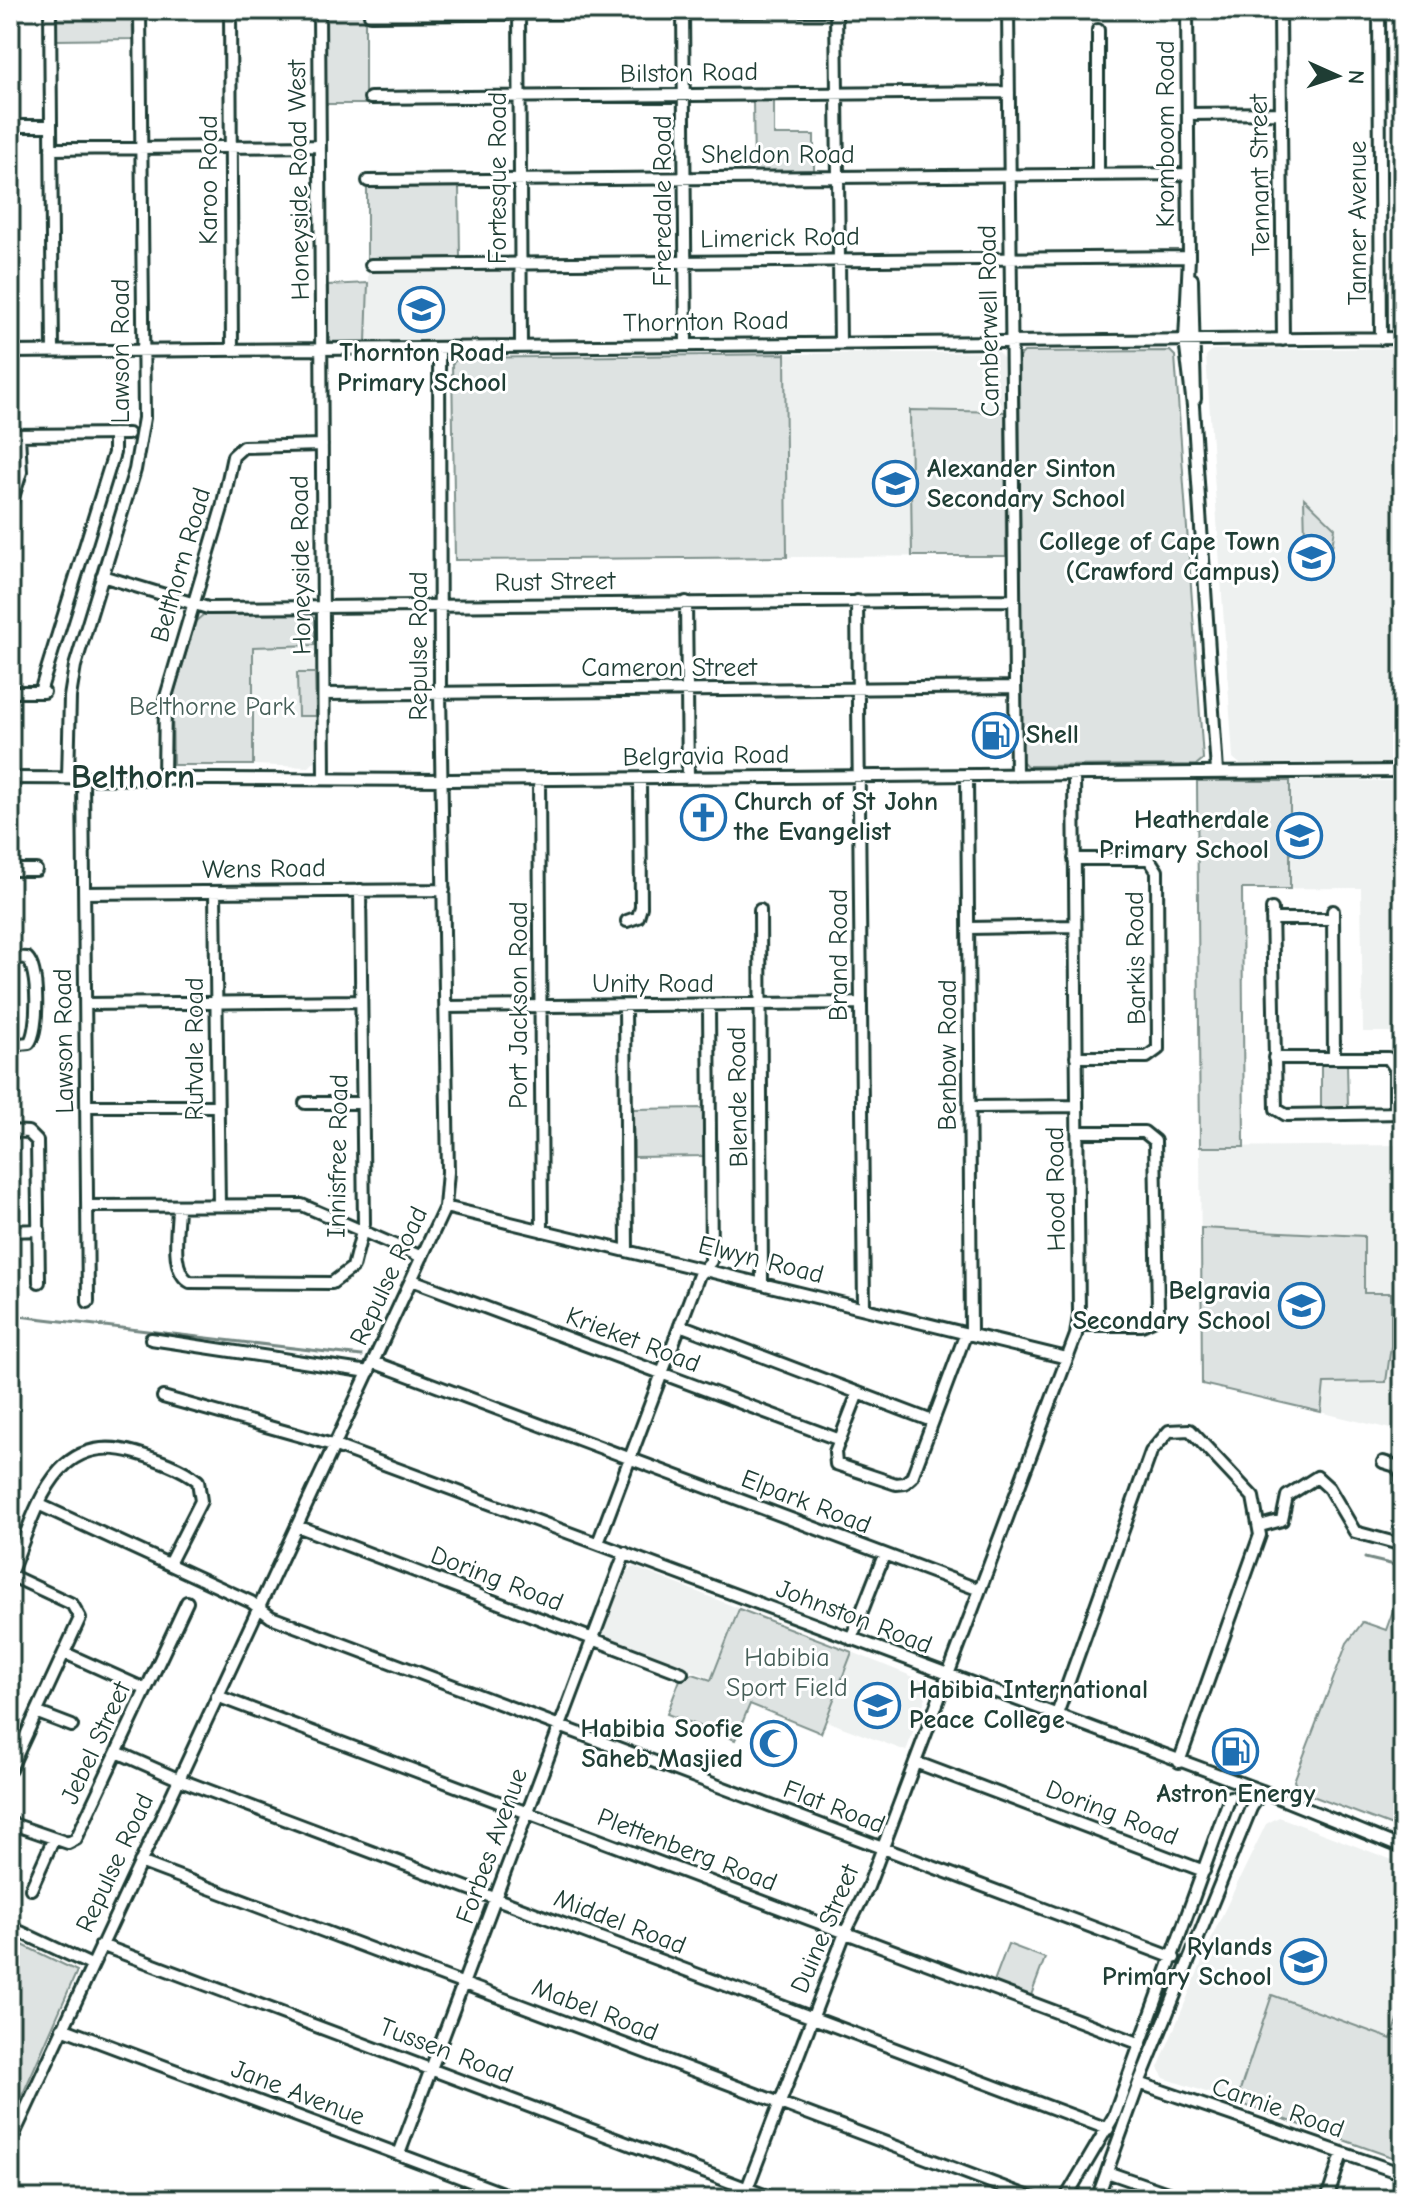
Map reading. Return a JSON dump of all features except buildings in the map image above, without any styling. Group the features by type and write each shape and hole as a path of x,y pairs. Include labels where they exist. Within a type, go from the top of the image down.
{"street":[{"path":"50,10 53,351"},
{"name":"Lawson Road","path":"68,778 72,680 142,436 140,10"},
{"name":"Karoo Road","path":"230,10 232,350"},
{"name":"Honeyside Road West","path":"319,10 322,350"},
{"path":"370,15 834,10 840,343"},
{"name":"Camberwell Road","path":"1008,10 1016,775"},
{"name":"Kromboom Road","path":"1187,10 1189,340 1217,772"},
{"name":"Tennant Street","path":"1280,10 1283,340"},
{"name":"Tanner Avenue","path":"1379,10 1381,339"},
{"name":"Fortesque Road","path":"519,11 521,346"},
{"name":"Freredale Road","path":"683,11 686,345"},
{"path":"1098,30 1098,174"},
{"name":"Bilston Road","path":"370,98 1009,92"},
{"path":"1188,114 1281,113"},
{"path":"10,126 51,126"},
{"path":"51,149 320,146"},
{"name":"Sheldon Road","path":"368,181 1188,174"},
{"name":"Limerick Road","path":"371,265 1189,257"},
{"name":"Thornton Road","path":"10,352 1403,338"},
{"name":"Repulse Road","path":"10,2143 14,2122 62,2028 445,1207 439,348"},
{"name":"Honeyside Road","path":"322,350 324,779"},
{"path":"10,692 43,692 114,453 114,434"},
{"path":"10,507 21,472 15,435 128,434"},
{"name":"Belthorn Road","path":"164,779 165,700 236,450 251,446 322,445"},
{"name":"Rust Street","path":"102,576 193,605 323,607 1014,600"},
{"name":"Brand Road","path":"857,601 864,1308"},
{"path":"686,602 688,777"},
{"name":"Cameron Street","path":"324,694 1015,687"},
{"name":"Belgravia Road","path":"10,778 443,780 1403,771"},
{"name":"Benbow Road","path":"840,1440 835,1457 838,1466 896,1484 905,1483 912,1477 969,1334 967,775"},
{"name":"Hood Road","path":"948,1676 1078,1325 1074,775"},
{"name":"Lawson Road","path":"83,778 88,1302"},
{"path":"627,921 638,917 641,907 640,778"},
{"name":"Port Jackson Road","path":"539,779 542,1231"},
{"name":"Barkis Road","path":"1074,859 1149,859 1154,862 1157,871 1158,935 1159,1045 1155,1053 1147,1057 1076,1057"},
{"path":"10,870 36,870"},
{"name":"Innisfree Road","path":"178,1206 180,1273 184,1279 199,1284 332,1283 353,1267 363,1231 360,890"},
{"name":"Wens Road","path":"84,893 444,890"},
{"name":"Rutvale Road","path":"215,892 219,1205"},
{"name":"Blende Road","path":"760,910 762,1283"},
{"path":"1274,1058 1390,1059 1395,1068 1399,1113 1279,1112 1274,1104 1272,914 1333,915 1334,1057"},
{"path":"969,928 1075,926"},
{"path":"10,957 27,958 34,967 36,1027 29,1043 10,1045"},
{"path":"86,1004 361,1001"},
{"name":"Unity Road","path":"446,1007 861,1003"},
{"path":"598,1543 680,1325 703,1269 711,1261 709,1005"},
{"path":"625,1006 627,1250"},
{"path":"305,1103 362,1103"},
{"path":"87,1106 217,1106"},
{"path":"970,1107 1077,1106"},
{"path":"10,1131 28,1132 37,1141 39,1282"},
{"path":"1078,1132 1144,1132 1155,1141 1158,1310 1153,1320 1142,1325 1078,1325"},
{"path":"88,1206 302,1205 422,1257"},
{"name":"Elwyn Road","path":"445,1207 1067,1358"},
{"path":"10,1231 39,1230"},
{"name":"Krieket Road","path":"412,1280 840,1440"},
{"path":"680,1325 932,1421"},
{"name":"Elpark Road","path":"151,1339 371,1367 629,1458 884,1555 851,1639"},
{"path":"840,1440 858,1393"},
{"name":"Johnston Road","path":"163,1397 333,1445 1056,1717 1262,1791 1403,1848"},
{"path":"1056,1717 1153,1446 1169,1431 1183,1429 1195,1434 1253,1497 1260,1526 1258,1543 1179,1762"},
{"path":"11,1765 79,1621 78,1610 10,1574 40,1505 62,1465 89,1449 118,1449 185,1472 198,1481 202,1495 169,1564"},
{"path":"1260,1526 1282,1520 1287,1496 1317,1477 1329,1488 1355,1532 1403,1545 1402,1475 1396,1466 1383,1462"},
{"name":"Flat Road","path":"40,1505 251,1602 271,1617 1174,1958"},
{"name":"Doring Road","path":"297,1526 682,1673"},
{"name":"Forbes Avenue","path":"399,2154 625,1553"},
{"path":"884,1555 980,1590"},
{"name":"Jebel Street","path":"53,1840 68,1843 76,1839 187,1602"},
{"path":"65,1653 145,1689"},
{"name":"Duine Street","path":"743,2199 948,1676"},
{"name":"Plettenberg Road","path":"217,1696 1141,2044"},
{"path":"38,1713 72,1726"},
{"name":"Middel Road","path":"117,1752 178,1779 1108,2129"},
{"name":"Doring Road","path":"915,1762 1204,1871"},
{"path":"1097,2199 1139,2083 1251,1808 1262,1791"},
{"path":"1065,2199 1108,2129 1174,1958 1230,1797"},
{"path":"10,1823 53,1840 31,1889"},
{"name":"Mabel Road","path":"140,1862 1035,2199"},
{"path":"10,1927 91,1965"},
{"name":"Tussen Road","path":"101,1945 775,2199"},
{"name":"Jane Avenue","path":"62,2028 518,2199"},
{"name":"Carnie Road","path":"1139,2083 1403,2174"},
{"path":"1327,2199 1342,2154"},
{"path":"1107,2172 1185,2199"},
{"path":"107,2199 116,2196 127,2199"}],"shaded area":[{"name":"Thornton Road Primary School","path":"368,270 516,270 517,342 331,342 328,335 328,285 368,283"},
{"name":"College of Cape Town (Crawford Campus)","path":"1403,348 1403,763 1240,764 1233,758 1206,356 1212,350"},
{"name":"Alexander Sinton Secondary School","path":"998,352 1004,358 1006,556 787,557 785,354"},
{"path":"315,645 316,760 309,767 253,765 253,647"},
{"name":"Heatherdale Primary School","path":"1197,781 1403,781 1403,1032 1363,1032 1361,888 1197,889"},
{"name":"Belgravia Secondary School","path":"1403,1145 1403,1432 1202,1384 1200,1147"},
{"path":"634,1567 738,1608 711,1678 601,1635 625,1572"},
{"name":"Habibia International Peace College","path":"852,1652 926,1682 929,1689 906,1751 826,1721"},
{"name":"Rylands Primary School","path":"1279,1817 1403,1864 1403,2007 1392,2039 1272,1996 1236,2102 1164,2078 1158,2068 1216,1928 1266,1824"}],"green space":[{"path":"56,10 132,10 133,39 57,40"},
{"path":"326,10 365,10 365,104 326,104"},
{"path":"753,100 774,100 774,135 814,135 814,171 754,171"},
{"path":"459,187 460,257 367,259 367,188"},
{"path":"368,283 366,342 331,342 328,335 328,285"},
{"path":"1170,351 1175,356 1203,759 1196,765 1027,766 1022,761 1019,357 1024,352"},
{"path":"785,354 787,557 455,560 452,364 458,358"},
{"path":"910,410 1005,412 1006,556 912,556"},
{"path":"1304,498 1335,528 1332,547 1317,547 1305,538"},
{"name":"Belthorne Park","path":"307,614 315,618 315,645 253,647 253,765 173,765 172,700 196,621 203,615"},
{"path":"297,673 315,673 316,716 298,716"},
{"path":"1197,781 1290,781 1290,889 1242,889 1244,1147 1200,1147"},
{"path":"1321,1063 1347,1063 1348,1109 1321,1109"},
{"path":"704,1108 705,1156 634,1157 633,1109"},
{"path":"1201,1228 1364,1236 1364,1293 1391,1293 1391,1346 1386,1382 1324,1383 1321,1412 1202,1384"},
{"path":"1403,1583 1403,1830 1299,1791 1294,1781 1347,1643 1363,1622 1386,1630"},
{"name":"Habibia Sport Field","path":"739,1609 852,1652 821,1733 750,1704 735,1740 667,1714 681,1677 693,1674 711,1680"},
{"path":"10,1939 77,1971 15,2112 10,2110"},
{"path":"1008,1944 1045,1958 1030,1998 993,1984"},
{"path":"1272,1995 1391,2039 1403,2007 1403,2161 1236,2102"}],"waterway":[{"path":"10,1315 362,1356"},
{"path":"1365,1558 1403,1567"}],"place":[{"name":"Thornton Road Primary School","path":"422,310"},
{"name":"Alexander Sinton Secondary School","path":"896,484"},
{"name":"College of Cape Town (Crawford Campus)","path":"1311,557"},
{"name":"Shell","path":"995,735"},
{"name":"Church of St John the Evangelist","path":"703,817"},
{"name":"Heatherdale Primary School","path":"1300,835"},
{"name":"Belgravia Secondary School","path":"1302,1306"},
{"name":"Habibia International Peace College","path":"878,1705"},
{"name":"Habibia Soofie Saheb Masjied","path":"774,1744"},
{"name":"Astron Energy","path":"1236,1751"},
{"name":"Rylands Primary School","path":"1303,1962"}],"district":[{"name":"Belthorn","path":"133,777"}]}
